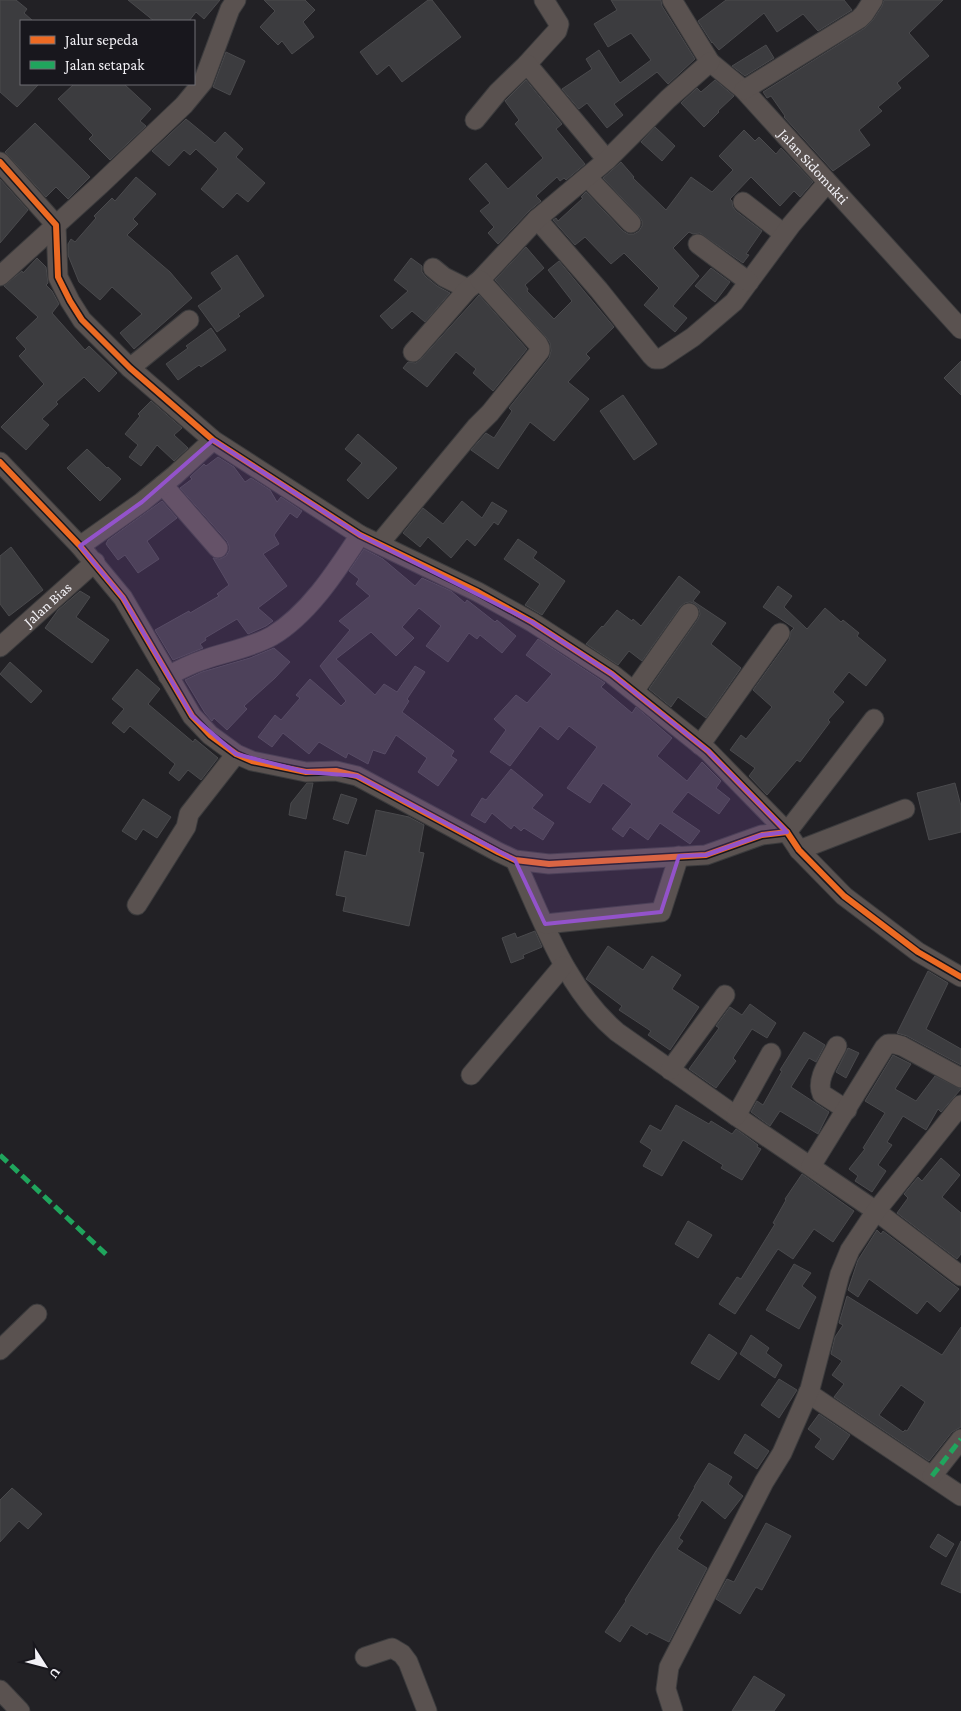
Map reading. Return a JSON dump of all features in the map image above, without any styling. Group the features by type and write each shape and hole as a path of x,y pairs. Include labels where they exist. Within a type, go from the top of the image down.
{"street":[{"path":"0,276 184,105 202,82 230,9 236,0"},
{"path":"475,120 498,92 558,31 559,24 544,0"},
{"name":"Jalan Sidomukti","path":"672,0 710,62 744,90 961,329"},
{"path":"744,90 858,19 864,14 872,1"},
{"path":"413,352 474,284 537,219 607,160 710,62"},
{"path":"527,64 607,160"},
{"path":"0,162 56,225 58,277 82,320 130,368 213,440 360,535 478,592 532,622 612,674 700,744 787,832 799,850 844,896 918,952 961,977"},
{"path":"587,177 632,223"},
{"path":"537,219 655,359 660,359 711,322 734,302 784,234 827,183"},
{"path":"743,202 784,234"},
{"path":"698,244 750,282"},
{"path":"379,544 476,427 490,414 540,351 538,344 474,284 444,278 433,268"},
{"path":"130,368 190,320"},
{"path":"80,546 142,502 213,440"},
{"path":"0,462 95,562 123,598 192,716 210,735 236,754 252,761 306,772 336,772 358,776 516,860 549,864 706,855 762,835 787,832 874,719"},
{"path":"163,485 218,548"},
{"path":"168,676 194,663 272,636 290,622 322,590 360,535"},
{"name":"Jalan Bias","path":"0,647 95,562"},
{"path":"634,691 689,613"},
{"path":"700,744 780,633"},
{"path":"137,905 186,827 189,814 236,754"},
{"path":"799,850 905,809"},
{"path":"545,924 661,912 679,856"},
{"path":"516,860 563,966 601,1019 670,1070 876,1211 961,1276"},
{"path":"471,1075 563,966"},
{"path":"670,1070 725,995"},
{"path":"811,1166 888,1044 902,1046 961,1078"},
{"path":"838,1046 821,1079 820,1090 822,1094 847,1110"},
{"path":"736,1116 771,1053"},
{"path":"672,1711 666,1689 669,1667 764,1482 782,1453 808,1392 840,1274 850,1250 876,1211 961,1105"},
{"path":"0,1350 37,1314"},
{"path":"808,1392 961,1496"},
{"path":"932,1476 961,1438"},
{"path":"365,1657 392,1648 402,1654 408,1662 427,1711"},
{"path":"0,1690 20,1711"}],"highlighted area":[{"path":"213,440 360,535 532,622 612,674 708,751 787,832 762,835 706,855 679,856 661,912 545,924 515,860 357,776 306,772 236,754 192,716 123,598 80,546 142,502"}],"building":[{"path":"0,0 16,0 27,9 24,13 32,20 20,20 20,85 38,85 17,107 0,92"},
{"path":"128,0 220,0 204,19 196,12 190,20 153,20"},
{"path":"264,0 305,0 315,10 303,22 314,37 292,54 282,41 278,45 260,27 275,11"},
{"path":"428,0 432,0 461,37 402,82 389,65 377,75 360,52"},
{"path":"611,0 661,0 662,6 695,59 668,84 657,72 614,104 623,115 607,128 587,103 579,109 562,89 592,69 586,59 599,50 620,83 651,60 631,33 608,47 594,24 617,10"},
{"path":"726,0 844,0 852,10 818,31 803,14 777,32 764,13 719,50 712,43 698,21"},
{"path":"884,0 943,0 909,33 929,56 897,83 901,88 878,107 882,111 859,130 870,145 833,171 784,117 771,96 767,98 763,92 865,28 873,20"},
{"path":"766,45 774,58 745,76 732,66"},
{"path":"226,52 245,61 230,95 213,87"},
{"path":"526,80 562,124 556,129 585,164 566,180 564,178 560,181 557,177 536,196 541,201 498,244 488,233 494,227 480,211 490,203 469,179 486,163 508,189 543,158 515,124 519,120 505,101"},
{"path":"715,80 734,96 704,127 681,103 697,88 701,92"},
{"path":"73,85 125,85 151,109 140,121 146,126 110,160 89,139 93,135 58,99"},
{"path":"186,119 215,143 225,132 243,149 236,157 265,183 248,202 237,193 223,208 201,189 218,169 196,149 190,155 184,150 169,166 152,151"},
{"path":"35,123 90,177 68,199 56,187 46,197 5,152"},
{"path":"655,127 675,146 662,161 641,142"},
{"path":"744,130 755,141 759,137 776,154 781,148 813,182 800,197 794,191 780,206 751,177 730,199 736,211 762,231 746,254 749,255 743,263 700,233 693,234 689,232 673,248 699,276 673,306 687,318 675,332 644,305 659,288 624,253 611,264 585,237 575,245 553,220 556,218 558,221 583,198 581,197 586,192 623,231 628,234 634,234 639,231 642,221 603,178 621,162 633,178 666,210 691,177 712,192 733,170 719,156"},
{"path":"136,177 156,194 133,219 138,224 127,235 170,272 192,298 134,349 120,333 142,314 112,287 100,300 79,282 68,255 68,244 71,239 75,242 96,218 94,216 112,198 115,201"},
{"path":"0,179 28,210 0,243"},
{"path":"526,247 544,268 525,285 528,289 527,291 554,319 572,301 548,270 559,261 614,327 586,354 590,358 568,382 589,399 554,441 530,422 498,469 471,450 486,433 494,438 512,411 509,408 549,358 551,351 550,343 546,337 495,280"},
{"path":"237,255 264,296 238,314 240,316 217,332 198,306 222,289 211,273"},
{"path":"37,258 46,267 48,283 46,285 52,291 59,304 52,313 85,350 89,346 117,373 99,392 84,377 56,402 58,404 42,419 49,425 26,450 1,427 44,384 19,356 26,349 16,338 38,317 4,286 22,271 23,273"},
{"path":"411,258 422,266 422,272 426,277 450,293 425,322 412,311 392,329 380,316 408,291 394,280"},
{"path":"711,268 730,282 715,302 695,286"},
{"path":"479,295 527,349 493,391 473,373 476,369 456,352 427,387 403,368 408,362 416,363 421,359"},
{"path":"211,328 226,350 201,367 199,365 178,380 166,364 188,348 186,346"},
{"path":"961,361 961,395 944,378"},
{"path":"623,395 657,444 634,460 600,411"},
{"path":"151,401 182,428 174,435 188,448 174,461 157,445 141,466 129,457 138,445 125,434 140,416 138,414"},
{"path":"358,434 397,468 368,499 347,480 362,463 345,449"},
{"path":"87,449 121,479 100,501 67,468"},
{"path":"218,457 234,467 245,482 251,478 270,490 277,502 281,497 302,511 297,518 290,513 274,535 279,544 263,554 287,586 258,608 273,621 266,626 248,634 237,619 205,638 206,640 200,644 203,648 173,660 155,630 219,596 217,594 229,585 213,558 220,559 226,556 229,551 227,541 180,488 192,479 190,477 204,464 206,466"},
{"path":"162,501 177,518 147,541 159,559 138,573 125,555 118,560 106,544 108,540"},
{"path":"462,501 482,518 492,502 507,511 498,525 494,522 475,546 467,539 451,558 428,537 420,547 403,533 423,508 443,524"},
{"path":"518,539 537,552 533,558 565,581 542,615 525,605 540,584 504,559"},
{"path":"11,547 43,590 9,616 0,604 0,556"},
{"path":"364,549 383,559 415,586 422,578 451,591 465,603 467,600 495,622 497,620 516,636 502,653 480,635 477,639 469,633 448,662 426,646 441,626 419,608 402,627 414,638 396,656 371,632 336,659 375,695 384,684 397,692 415,666 425,672 407,699 409,701 402,712 454,751 451,756 457,760 438,786 418,772 427,758 396,735 385,754 373,750 368,764 348,753 346,758 319,742 309,754 283,733 272,747 258,737 275,715 281,720 300,698 296,695 310,679 341,706 346,701 320,666 350,630 339,621 370,596 356,584 359,579 349,571"},
{"path":"679,576 700,592 693,601 726,623 711,644 741,668 706,718 678,697 671,707 649,689 698,619 699,609 695,604 685,603 680,607 642,661 629,651 618,665 586,644 617,610 641,626"},
{"path":"778,586 792,596 784,607 807,629 825,608 841,622 843,620 859,633 857,636 886,660 866,686 849,672 833,692 844,702 828,720 830,722 800,762 797,760 767,795 749,776 755,768 730,750 741,735 746,739 772,707 753,690 789,640 791,631 794,628 763,607"},
{"path":"80,591 90,597 76,617 109,640 92,663 45,628 58,610"},
{"path":"538,639 605,683 601,687 632,713 636,707 672,738 657,756 687,781 702,762 721,781 716,788 730,799 719,814 688,792 672,812 700,831 690,844 660,823 648,840 630,827 623,837 612,829 632,804 603,783 590,803 567,788 597,747 569,726 558,740 540,726 510,766 490,752 506,730 494,719 516,695 527,703 552,674 526,655"},
{"path":"274,648 290,662 244,706 247,709 227,730 214,718 212,721 185,680 202,672 250,658"},
{"path":"10,662 42,691 31,703 0,674"},
{"path":"137,669 160,689 148,704 193,742 195,739 218,758 201,780 188,770 179,781 169,773 175,764 130,726 124,733 112,723 124,709 112,699"},
{"path":"511,769 543,795 532,808 554,823 543,840 524,828 521,831 514,825 511,829 492,813 485,823 471,815 482,798 486,800"},
{"path":"307,783 313,783 306,819 289,815 291,803"},
{"path":"955,783 961,806 961,832 929,840 917,793"},
{"path":"341,794 357,799 348,824 333,819"},
{"path":"143,799 171,817 157,838 143,829 136,840 122,831"},
{"path":"376,810 409,817 424,825 419,852 424,853 409,926 343,911 346,897 336,895 345,851 366,856"},
{"path":"535,931 542,947 523,955 524,958 511,963 502,938 515,933 517,938"},
{"path":"608,946 643,970 652,956 681,975 672,989 699,1007 670,1050 648,1035 651,1031 619,1010 622,1006 586,979"},
{"path":"928,971 948,983 926,1029 961,1049 961,1065 907,1036 897,1033"},
{"path":"750,1004 776,1023 767,1038 752,1029 733,1058 736,1061 716,1088 689,1069 719,1028 716,1026 730,1007 742,1015"},
{"path":"804,1032 825,1045 816,1062 809,1058 791,1087 829,1112 818,1134 780,1111 770,1126 751,1112 757,1101 763,1105 782,1071 780,1070"},
{"path":"848,1048 859,1053 846,1078 836,1072"},
{"path":"893,1055 911,1064 895,1089 916,1101 935,1076 961,1089 941,1112 938,1109 926,1130 903,1116 887,1142 892,1145 878,1165 886,1171 872,1192 855,1181 858,1176 849,1169 865,1149 863,1148 885,1113 865,1101"},
{"path":"676,1105 709,1124 711,1121 732,1134 736,1129 758,1145 757,1147 761,1149 742,1180 721,1168 723,1165 683,1140 662,1176 643,1166 652,1150 640,1142 650,1125 661,1131"},
{"path":"941,1158 960,1175 942,1197 961,1213 961,1254 957,1259 897,1213 908,1198 904,1194 918,1177 922,1181"},
{"path":"802,1174 854,1211 833,1242 814,1229 793,1259 778,1249 735,1314 719,1304 737,1277 741,1279 775,1224 773,1223 785,1199"},
{"path":"688,1221 712,1235 698,1258 675,1244"},
{"path":"877,1230 881,1234 883,1231 959,1289 940,1312 927,1301 917,1314 869,1279 858,1297 848,1290 858,1260"},
{"path":"794,1264 811,1273 802,1286 816,1297 799,1329 766,1310"},
{"path":"847,1296 942,1355 961,1327 961,1427 952,1432 929,1461 834,1397 844,1384 832,1375 842,1361 831,1354 835,1337 843,1325 839,1323","holes":["901,1385 925,1402 907,1431 903,1432 879,1415"]},
{"path":"709,1334 737,1353 719,1380 691,1363"},
{"path":"751,1335 769,1348 766,1353 782,1365 775,1378 740,1354"},
{"path":"779,1379 797,1390 779,1418 761,1405"},
{"path":"819,1414 850,1435 833,1460 815,1447 821,1439 808,1429"},
{"path":"745,1434 769,1451 757,1469 734,1453"},
{"path":"709,1463 732,1477 728,1484 743,1496 725,1519 702,1500 679,1538 683,1541 677,1549 707,1568 669,1642 649,1632 647,1635 631,1625 620,1642 605,1632 680,1516 678,1516"},
{"path":"12,1488 42,1514 28,1529 19,1521 0,1542 0,1500"},
{"path":"766,1523 791,1536 762,1590 756,1587 740,1614 716,1599 727,1579 734,1582"},
{"path":"938,1534 954,1544 946,1557 930,1547"},
{"path":"961,1541 961,1593 941,1584"},
{"path":"754,1676 785,1695 774,1711 732,1711"}],"marked path":[{"path":"0,1155 109,1257"},
{"path":"932,1476 961,1439"}],"cycle path":[{"path":"0,162 56,225 58,277 82,320 130,368 213,440 360,535 478,592 532,622 612,674 708,751 787,832 799,850 844,896 918,952 961,977"},
{"path":"0,462 80,546 123,598 192,716 210,735 236,754 252,761 306,772 336,771 357,776 515,860 549,864 706,855 762,835 787,832"}]}
